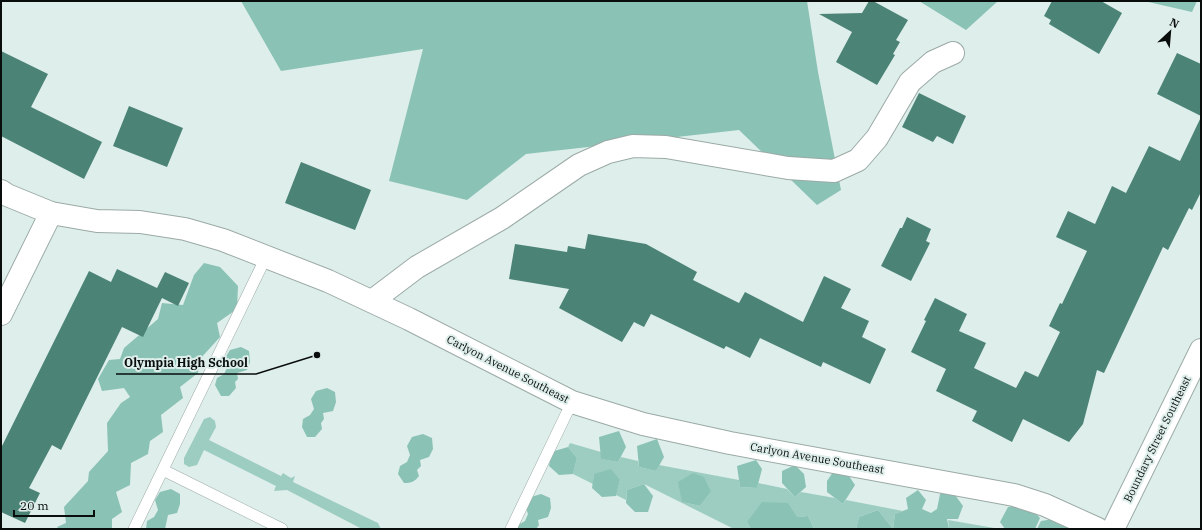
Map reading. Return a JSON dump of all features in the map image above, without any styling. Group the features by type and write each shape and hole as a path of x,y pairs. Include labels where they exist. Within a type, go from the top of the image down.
{"street":[{"path":"372,301 417,267 502,218 579,165 608,152 633,146 666,147 788,168 834,171 858,160 877,138 910,82 933,62 954,53"},
{"name":"Carlyon Avenue Southeast","path":"1,191 7,195 51,213 97,221 140,222 185,229 223,240 328,281 372,301 572,402 643,424 730,443 1014,495 1052,508 1098,529"},
{"path":"1,314 51,213"},
{"name":"Boundary Street Southeast","path":"1113,529 1201,350"}],"lane":[{"path":"134,529 266,257"},
{"path":"511,529 572,402"},
{"path":"163,470 282,529"}],"green space":[{"path":"241,1 807,1 818,72 841,190 817,205 739,130 526,154 467,200 389,181 423,49 281,71"},
{"path":"919,1 998,1 966,30"},
{"path":"1144,1 1197,1 1192,12"},
{"path":"204,263 220,267 238,286 237,309 217,323 220,337 200,359 198,373 180,387 183,398 161,415 163,432 150,441 148,454 131,463 130,485 116,492 122,512 112,519 112,529 59,529 57,527 66,523 64,507 88,481 89,472 108,451 107,423 121,403 130,397 124,388 102,391 98,379 109,360 120,359 124,348 158,319 162,303 183,305 194,275"},
{"path":"241,347 249,351 250,362 247,370 237,373 238,379 235,382 236,388 229,396 221,396 215,385 217,378 224,374 227,368 225,358 230,350"},
{"path":"327,388 335,392 336,402 333,411 323,413 324,419 321,423 322,429 315,437 307,437 302,427 303,419 310,415 314,409 311,399 316,391"},
{"path":"210,417 215,421 216,427 209,440 281,476 283,473 291,478 295,476 293,482 378,523 381,529 362,529 287,490 274,491 276,486 204,450 197,465 189,467 184,464 184,458 204,419"},
{"path":"619,431 626,447 618,462 601,459 599,437"},
{"path":"423,434 432,438 433,449 429,457 420,460 421,466 417,470 419,476 416,480 409,483 404,483 398,474 400,466 407,462 410,455 407,446 412,437"},
{"path":"657,439 664,457 656,471 639,467 637,446"},
{"path":"570,443 601,452 602,459 618,462 621,457 638,461 639,467 656,471 659,465 739,480 740,487 757,488 758,483 787,489 795,497 801,492 835,498 843,504 846,500 903,511 895,514 893,529 878,510 859,517 856,529 814,529 808,516 747,522 751,529 734,529 644,484 627,490 626,500 616,495 620,480 594,474 593,484 573,474 577,458 568,447","holes":["711,492 700,506 682,502"]},
{"path":"568,447 577,458 573,474 559,475 549,466 551,452"},
{"path":"756,460 762,469 757,488 740,487 737,466"},
{"path":"795,465 804,474 806,487 795,497 782,483 782,471"},
{"path":"611,469 620,480 616,496 602,497 592,488 594,474"},
{"path":"845,470 855,485 843,504 827,492 827,481 833,472"},
{"path":"693,473 704,477 711,492 700,506 682,502 678,482"},
{"path":"644,484 653,496 648,512 635,512 626,503 627,490"},
{"path":"171,489 180,494 180,504 177,513 168,515 165,529 146,529 147,521 154,517 158,510 155,500 160,492"},
{"path":"918,490 926,500 922,509 931,513 937,509 940,494 953,492 963,506 958,519 947,519 949,529 893,529 895,514 908,509 906,498"},
{"path":"541,494 550,498 551,508 548,517 538,520 539,525 536,529 517,529 518,525 525,521 528,514 525,505 531,497"},
{"path":"762,502 788,503 797,517 808,516 814,529 751,529 747,522"},
{"path":"1027,504 1040,518 1035,529 1005,529 1000,522 1008,507"},
{"path":"878,510 893,529 856,529 859,517"},
{"path":"1060,518 1069,529 1037,529 1041,521"},
{"path":"948,520 1000,529 949,529"}],"building":[{"path":"869,1 873,1 908,20 896,40 900,42 893,54 895,55 877,85 836,62 852,32 819,14 862,13"},
{"path":"1052,1 1101,1 1122,13 1099,54 1049,24 1051,20 1044,16"},
{"path":"1,51 48,74 31,107 102,142 84,179 1,136"},
{"path":"1177,53 1201,64 1201,116 1157,94"},
{"path":"919,93 966,116 953,144 937,136 933,142 902,127"},
{"path":"129,106 183,128 167,167 113,146"},
{"path":"1201,117 1201,192 1192,210 1189,208 1168,250 1163,247 1104,373 1097,370 1083,424 1069,442 1023,419 1012,442 972,421 977,411 936,391 946,369 911,352 935,298 967,314 959,331 986,343 974,368 1016,388 1025,371 1038,377 1060,332 1049,326 1060,303 1062,304 1087,251 1056,237 1068,211 1095,224 1112,186 1126,193 1149,146 1180,161"},
{"path":"301,162 371,190 355,230 285,203"},
{"path":"907,217 931,229 926,241 930,243 911,281 881,266"},
{"path":"588,234 646,244 697,272 693,280 739,303 745,292 803,322 824,276 851,289 841,308 869,321 862,337 886,349 870,384 823,362 821,367 760,338 750,358 726,346 724,349 651,314 644,327 634,322 622,342 559,308 569,289 509,279 515,244 567,252 568,246 585,249"},
{"path":"117,269 157,288 165,272 189,283 178,306 162,298 143,337 122,327 61,450 52,445 29,488 40,493 25,523 1,512 1,448 89,271 111,282"}],"place":[{"name":"Olympia High School","path":"317,355"}]}
